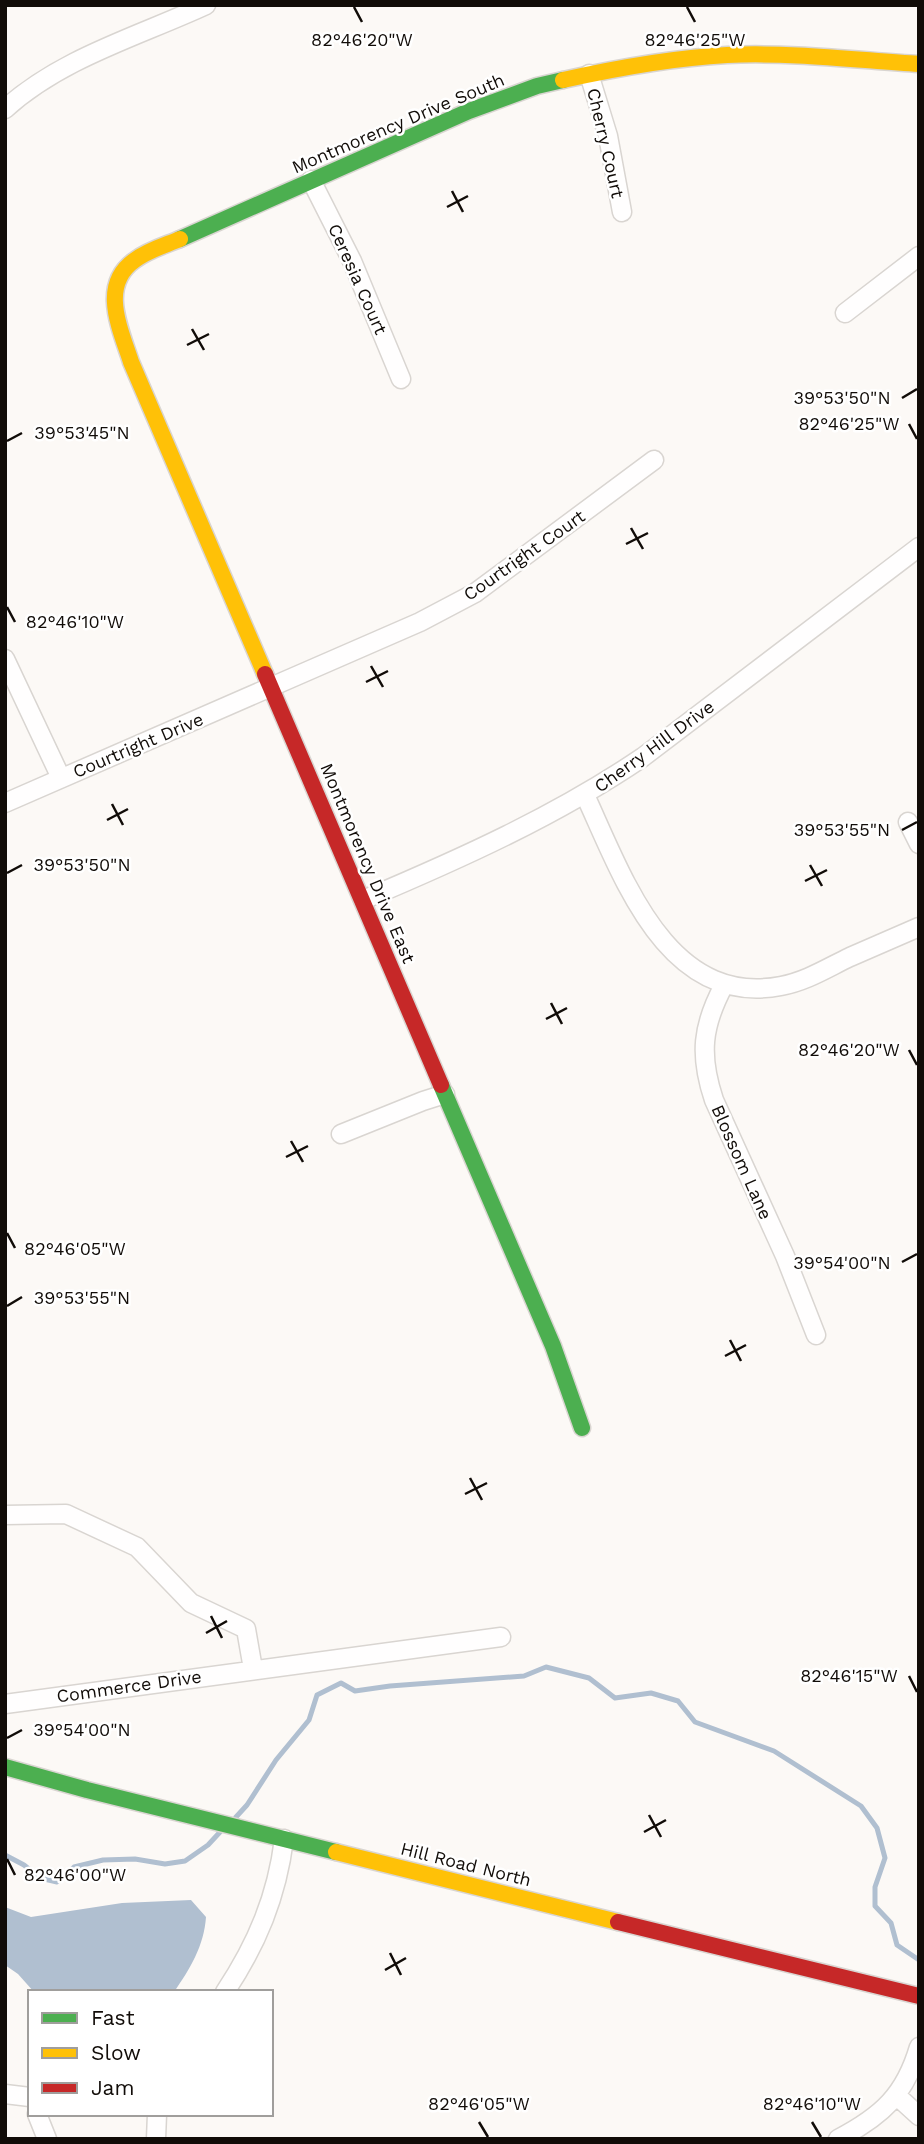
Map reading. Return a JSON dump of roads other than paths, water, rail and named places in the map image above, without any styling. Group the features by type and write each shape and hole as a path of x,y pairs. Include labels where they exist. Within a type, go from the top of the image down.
{"street":[{"path":"5,109 23,93 82,59 206,5"},
{"name":"Montmorency Drive South","path":"119,314 114,295 115,283 125,268 137,258 505,97 589,74 667,60 727,55 775,55 919,64"},
{"name":"Cherry Court","path":"589,74 608,135 622,212"},
{"name":"Ceresia Court","path":"311,180 352,261 401,379"},
{"path":"845,313 919,257"},
{"name":"Montmorency Drive East","path":"119,314 135,373 552,1346 582,1428"},
{"name":"Courtright Court","path":"271,688 420,622 475,593 654,460"},
{"name":"Cherry Hill Drive","path":"363,900 539,820 585,795 643,757 919,547"},
{"path":"5,659 61,778"},
{"name":"Courtright Drive","path":"5,803 271,688"},
{"path":"585,795 635,899 656,931 676,956 694,971 724,985 760,989 794,982 828,970 919,927"},
{"path":"908,822 919,844"},
{"name":"Blossom Lane","path":"724,985 712,1008 706,1028 706,1077 785,1256 816,1335"},
{"path":"341,1134 445,1094"},
{"path":"5,1515 66,1514 137,1546 191,1602 246,1629 253,1669"},
{"name":"Commerce Drive","path":"5,1704 501,1637"},
{"name":"Hill Road North","path":"5,1767 249,1831 919,1996"},
{"path":"226,1990 261,1928 277,1883 284,1839"},
{"path":"838,2139 878,2115 897,2096 919,2047"},
{"path":"5,2094 28,2099"},
{"path":"897,2096 919,2116"},
{"path":"38,2116 47,2139"},
{"path":"156,2139 157,2116"}],"water":[{"path":"191,1900 206,1917 195,1957 175,1990 32,1990 18,1974 5,1965 5,1907 31,1917 122,1903"}],"waterway":[{"path":"236,1817 247,1805 276,1760 309,1720 317,1695 341,1683 355,1691 524,1676 546,1667 589,1678 615,1698 651,1693 678,1701 695,1722 774,1751 861,1806 877,1828 885,1858 875,1887 875,1906 891,1923 897,1945 919,1960"},
{"path":"5,1855 40,1878 57,1882 74,1867 103,1860 135,1859 165,1864 185,1861 208,1845 221,1831"}]}
